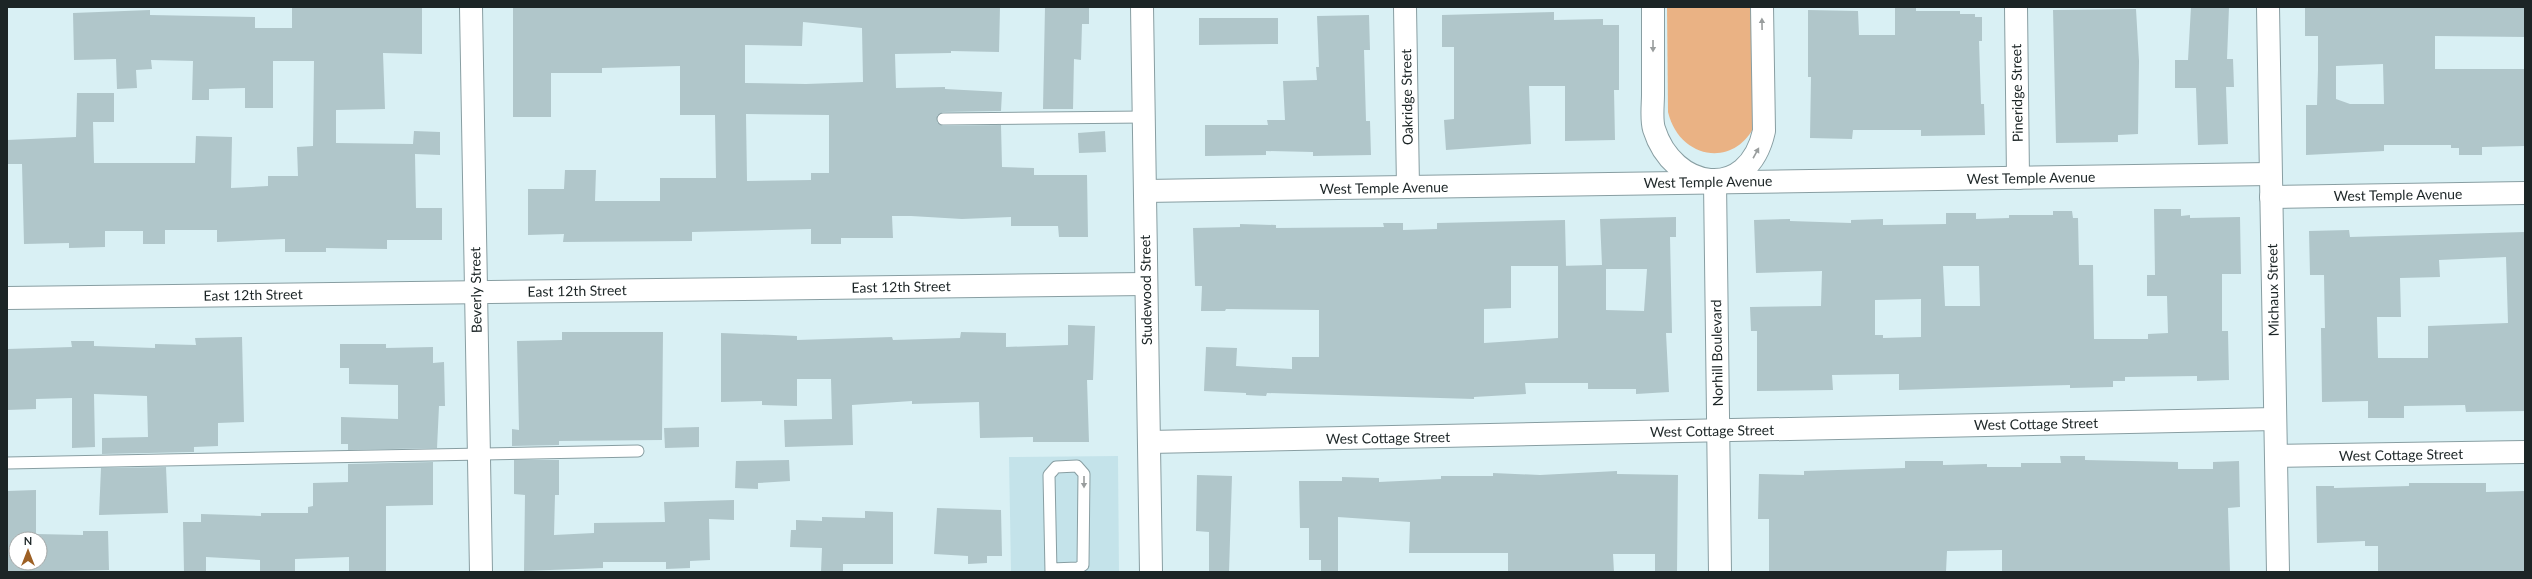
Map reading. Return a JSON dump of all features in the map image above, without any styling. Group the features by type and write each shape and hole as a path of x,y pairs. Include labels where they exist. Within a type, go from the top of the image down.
{"street":[{"name":"Beverly Street","path":"471,7 481,572"},
{"name":"Studewood Street","path":"1142,7 1151,572"},
{"name":"Oakridge Street","path":"1405,7 1408,188"},
{"path":"1653,7 1653,128 1662,146 1675,162 1691,175 1715,182 1736,175 1746,167 1761,144 1764,131 1762,7"},
{"name":"Pineridge Street","path":"2016,7 2018,178"},
{"name":"Michaux Street","path":"2268,7 2278,572"},
{"name":"West Temple Avenue","path":"1145,191 2270,174"},
{"name":"Norhill Boulevard","path":"1715,182 1720,572"},
{"name":"West Temple Avenue","path":"2271,197 2525,193"},
{"name":"East 12th Street","path":"7,298 1146,284"},
{"name":"West Cottage Street","path":"1148,442 2275,419"},
{"name":"West Cottage Street","path":"2276,456 2525,452"}],"lane":[{"path":"943,119 1144,117"},
{"path":"7,463 480,456 638,451"},
{"path":"1077,466 1084,474 1083,565 1078,568 1051,570 1049,475 1056,467 1077,466"}],"shaded area":[{"path":"1667,7 1753,7 1755,125 1746,139 1734,148 1721,153 1708,153 1695,148 1683,140 1674,128 1668,112"},
{"path":"1118,456 1119,572 1011,572 1009,457"}],"building":[{"path":"292,7 422,7 422,54 383,53 385,109 336,110 336,143 413,144 414,131 440,132 440,155 415,154 416,208 442,208 442,240 387,240 387,249 326,248 326,252 285,252 285,239 217,242 217,230 165,230 165,244 143,244 143,231 105,231 105,247 69,248 69,243 24,244 22,164 7,164 7,140 76,137 77,93 114,93 114,122 93,122 94,163 195,163 196,136 232,137 231,188 268,186 268,176 298,176 297,147 313,146 314,61 273,61 273,108 245,108 245,88 209,89 209,100 192,100 193,61 151,60 152,69 136,70 137,88 117,89 116,59 74,60 73,13 150,10 150,15 255,17 255,28 292,28"},
{"path":"513,7 1000,7 999,52 951,51 951,53 895,54 896,88 945,87 945,89 1002,92 1001,111 943,112 937,116 937,122 943,126 1001,125 1002,167 1034,168 1034,175 1087,175 1088,237 1059,237 1058,226 1011,226 1011,217 962,219 911,216 892,216 893,238 841,238 841,244 811,244 811,229 692,232 692,241 563,242 564,234 528,235 528,189 564,189 565,170 596,170 595,201 660,201 660,178 716,178 715,115 680,115 680,66 602,68 602,73 551,73 551,117 513,117","holes":["803,22 862,28 863,82 806,84 745,83 745,45 802,46","746,114 829,115 829,173 811,173 811,180 747,181"]},
{"path":"1045,7 1089,7 1089,24 1082,24 1081,60 1074,59 1073,109 1043,109"},
{"path":"1895,7 1916,7 1916,11 1960,11 1960,14 1975,14 1975,17 1982,17 1982,41 1979,41 1981,104 1984,104 1985,135 1921,136 1921,130 1853,130 1852,139 1810,138 1811,77 1808,77 1808,10 1858,11 1859,35 1895,35"},
{"path":"2191,7 2229,7 2227,59 2233,59 2234,87 2226,87 2228,144 2198,145 2196,88 2175,88 2175,60 2188,60"},
{"path":"2305,7 2525,7 2525,37 2435,36 2435,69 2525,69 2525,146 2482,147 2482,155 2459,155 2459,148 2451,148 2451,145 2384,145 2384,151 2306,155 2306,105 2317,105 2318,36 2305,36","holes":["2383,64 2384,104 2350,104 2336,99 2336,66"]},
{"path":"2136,9 2139,61 2138,134 2118,135 2118,142 2056,143 2053,10"},
{"path":"1554,12 1554,20 1603,19 1603,25 1619,25 1619,90 1614,90 1615,140 1565,141 1565,86 1529,86 1531,144 1446,150 1444,120 1454,119 1454,47 1442,47 1442,15"},
{"path":"1369,15 1370,50 1364,50 1366,121 1370,121 1371,155 1313,156 1313,152 1266,151 1266,155 1205,156 1205,125 1268,125 1267,120 1285,120 1283,81 1317,80 1316,67 1319,67 1317,16"},
{"path":"1199,18 1278,18 1278,44 1199,45"},
{"path":"1105,131 1106,152 1079,153 1078,133"},
{"path":"2154,209 2181,209 2181,216 2190,215 2190,218 2240,217 2241,274 2222,274 2222,331 2228,331 2229,380 2197,381 2197,376 2125,377 2125,381 2113,381 2113,387 2070,388 2070,385 1899,390 1899,374 1832,375 1833,390 1757,391 1757,331 1751,331 1750,307 1821,306 1822,271 1756,273 1754,220 1790,219 1790,221 1851,223 1851,220 1883,219 1883,225 1946,224 1946,213 1976,213 1976,219 2009,218 2009,215 2053,215 2053,211 2072,211 2073,218 2078,218 2079,265 2093,265 2094,339 2148,339 2148,334 2168,333 2167,296 2147,296 2147,275 2155,275","holes":["1943,266 1979,266 1980,306 1945,306","1921,299 1921,337 1883,338 1883,335 1875,335 1875,300"]},
{"path":"1676,217 1676,237 1670,237 1672,333 1666,333 1669,392 1636,394 1636,389 1588,389 1588,383 1525,383 1526,394 1474,397 1474,399 1267,393 1266,396 1246,395 1246,393 1204,391 1206,347 1237,348 1236,366 1292,369 1292,357 1319,357 1319,310 1226,309 1225,311 1201,311 1202,286 1195,286 1193,228 1240,227 1240,224 1276,225 1276,228 1384,227 1383,223 1403,223 1403,230 1437,229 1437,223 1565,220 1566,266 1602,265 1600,219","holes":["1511,266 1558,266 1558,338 1484,343 1484,309 1511,308","1606,269 1647,269 1644,311 1606,310"]},
{"path":"2349,230 2350,237 2525,232 2525,411 2466,412 2465,405 2404,406 2404,418 2368,418 2368,401 2322,402 2321,328 2325,328 2324,275 2310,275 2309,231","holes":["2506,257 2508,323 2428,326 2428,358 2378,358 2377,317 2401,317 2400,278 2440,277 2439,260"]},
{"path":"1068,325 1095,326 1093,380 1087,380 1089,442 1033,442 1033,437 980,438 979,402 912,404 912,401 852,405 853,445 785,447 784,420 832,419 831,379 797,379 797,406 762,405 762,401 721,402 721,333 797,336 797,340 892,337 893,340 960,338 961,332 1006,333 1006,347 1068,345"},
{"path":"562,332 663,332 662,440 559,441 559,445 512,446 512,429 519,430 517,341 562,340"},
{"path":"242,337 244,422 218,423 218,446 194,447 194,452 102,454 102,438 148,437 147,396 94,394 95,447 72,448 72,398 36,399 36,409 7,410 7,349 72,347 71,341 94,341 94,346 155,348 155,344 196,345 195,338"},
{"path":"340,344 386,344 386,348 433,347 433,363 444,362 445,406 439,406 437,448 348,450 348,444 341,444 341,417 398,419 398,385 349,384 349,368 340,368"},
{"path":"699,427 699,447 665,448 664,428"},
{"path":"2060,456 2085,456 2085,460 2178,462 2178,469 2213,469 2213,462 2239,461 2240,507 2228,508 2230,572 2002,572 2002,550 1947,551 1946,572 1769,572 1769,519 1758,519 1759,474 1804,475 1804,471 1905,468 1905,461 1943,461 1943,465 1987,464 1987,467 2021,467 2021,463 2061,463"},
{"path":"514,460 559,460 559,495 555,495 554,535 594,533 594,523 665,522 664,502 734,500 734,520 709,519 710,560 690,561 690,568 666,569 666,562 603,562 603,568 524,571 525,495 514,494"},
{"path":"789,460 790,481 758,483 758,489 735,488 736,461"},
{"path":"433,462 433,505 386,506 386,572 349,572 349,557 295,559 295,572 260,572 260,560 206,557 206,572 184,572 183,522 201,522 201,514 261,516 261,513 308,513 308,507 313,506 313,483 348,482 348,464"},
{"path":"166,467 168,513 99,515 101,468"},
{"path":"1617,471 1617,474 1678,475 1677,572 1655,572 1655,554 1613,554 1614,572 1508,572 1508,553 1409,553 1410,522 1338,517 1338,572 1321,572 1321,560 1309,560 1309,528 1300,528 1299,481 1342,481 1342,477 1379,478 1379,482 1441,479 1441,476 1493,476 1493,473 1540,475"},
{"path":"1197,475 1232,476 1229,572 1209,572 1209,532 1196,531"},
{"path":"2409,483 2486,483 2486,492 2525,491 2525,572 2378,572 2378,546 2365,546 2365,541 2317,543 2316,486 2334,486 2334,488 2409,486"},
{"path":"36,490 36,531 8,531 8,571 48,571 48,534 83,535 83,531 108,531 109,570 7,572 7,491"},
{"path":"937,508 1001,510 1002,556 987,556 987,563 968,564 968,556 934,554"},
{"path":"865,511 893,512 893,564 843,564 843,572 821,572 822,548 790,547 791,530 796,530 796,520 822,521 822,517 865,518"}]}
